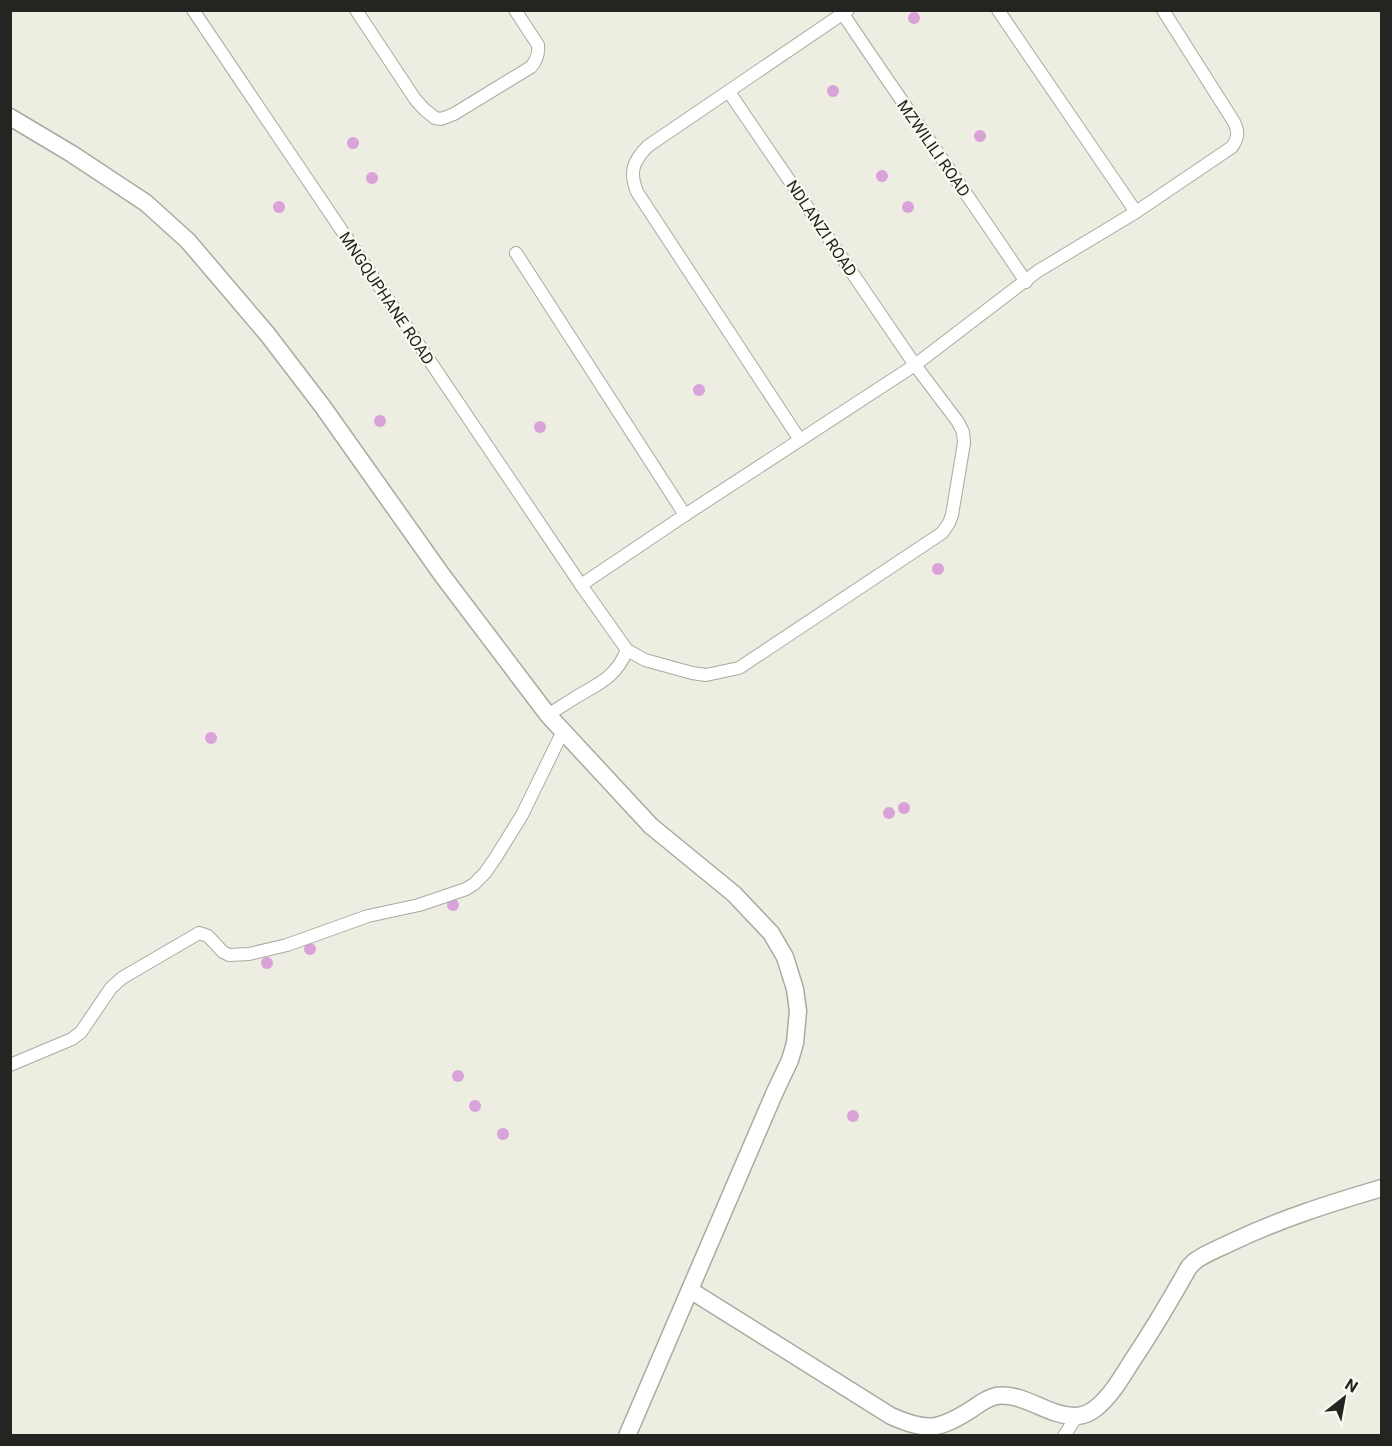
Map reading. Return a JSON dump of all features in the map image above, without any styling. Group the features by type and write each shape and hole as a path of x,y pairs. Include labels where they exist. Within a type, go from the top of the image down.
{"street":[{"name":"MNGQUPHANE ROAD","path":"193,10 627,650"},
{"path":"356,10 415,99 435,118 441,119 447,118 531,68 537,57 538,45 515,10"},
{"path":"998,10 1136,212"},
{"path":"581,585 915,365 1038,271 1136,212 1228,152 1238,138 1237,127 1163,10"},
{"path":"801,440 637,192 633,169 636,161 648,146 846,12"},
{"name":"MZWILILI ROAD","path":"846,12 901,101 1026,282"},
{"name":"NDLANZI ROAD","path":"627,650 645,660 692,673 706,675 738,668 936,537 946,529 952,515 964,444 958,422 915,365 729,92"},
{"path":"10,117 72,154 146,203 195,249 268,335 323,407 442,575 548,715 651,826 734,894 771,933 785,957 795,989 798,1011 795,1043 790,1060 627,1436"},
{"path":"516,253 685,515"},
{"path":"548,715 610,677 622,662 627,650"},
{"path":"10,1065 72,1039 81,1032 111,988 122,978 199,933 208,936 223,952 229,955 249,954 288,945 368,916 419,906 466,889 485,873 522,815 563,731"},
{"path":"690,1290 891,1416 909,1424 924,1427 946,1424 993,1396 1020,1399 1062,1415 1077,1416 1093,1410 1112,1391 1147,1340 1189,1267 1195,1261 1243,1237 1288,1219 1332,1202 1382,1188"},
{"path":"1064,1436 1077,1416"}],"building":[{"path":"916,12 920,18 916,24 912,24 908,16"},
{"path":"835,85 839,91 835,97 831,97 827,89"},
{"path":"982,130 986,136 982,142 978,142 974,134"},
{"path":"355,137 359,143 355,149 351,149 347,141"},
{"path":"884,170 888,176 884,182 880,182 876,174"},
{"path":"374,172 378,178 374,184 370,184 366,176"},
{"path":"281,201 285,207 281,213 277,213 273,205"},
{"path":"910,201 914,207 910,213 906,213 902,205"},
{"path":"701,384 705,390 701,396 697,396 693,388"},
{"path":"382,415 386,421 382,427 378,427 374,419"},
{"path":"542,421 546,427 542,433 538,433 534,425"},
{"path":"940,563 944,569 940,575 936,575 932,567"},
{"path":"213,732 217,738 213,744 209,744 205,736"},
{"path":"906,802 910,808 906,814 902,814 898,806"},
{"path":"891,807 895,813 891,819 887,819 883,811"},
{"path":"453,899 459,905 453,911 447,905"},
{"path":"312,943 316,949 312,955 308,955 304,947"},
{"path":"269,957 273,963 269,969 265,969 261,961"},
{"path":"460,1070 464,1076 460,1082 456,1082 452,1074"},
{"path":"477,1100 481,1106 477,1112 473,1112 469,1104"},
{"path":"855,1110 859,1116 855,1122 851,1122 847,1114"},
{"path":"505,1128 509,1134 505,1140 501,1140 497,1132"}]}
